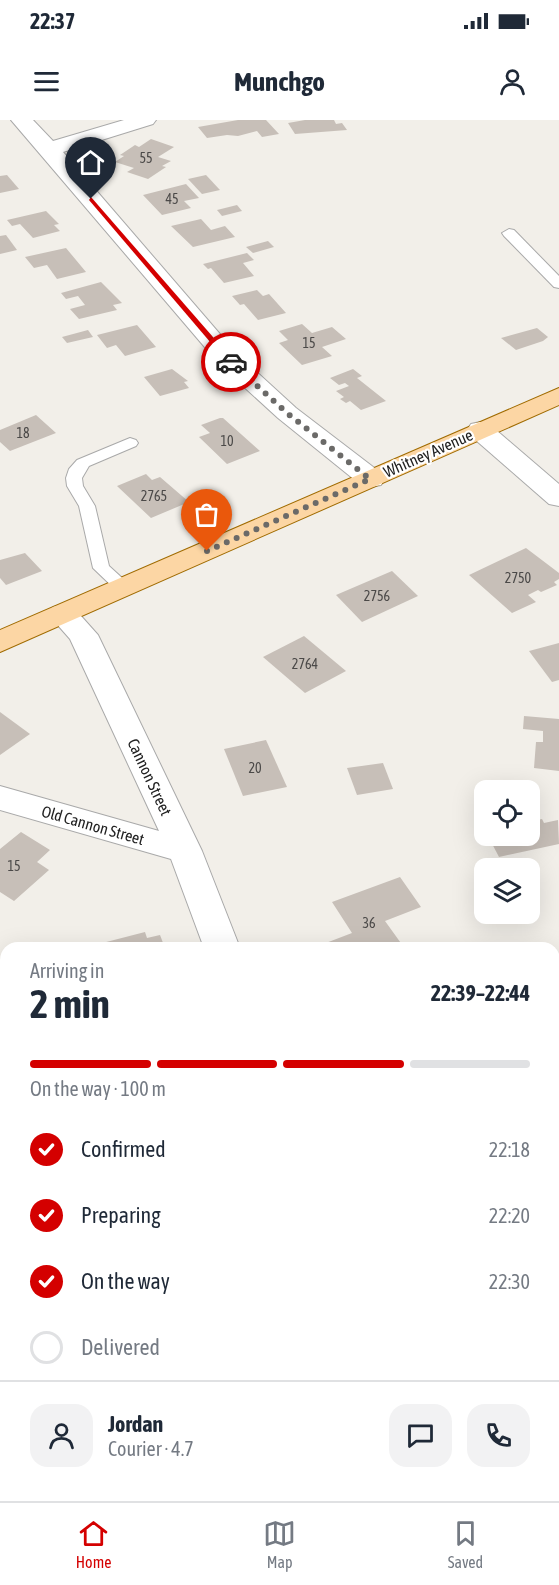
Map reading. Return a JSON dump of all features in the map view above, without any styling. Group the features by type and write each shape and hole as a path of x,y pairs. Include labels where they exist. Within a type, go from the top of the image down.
{"main road":[{"name":"Whitney Avenue","path":"0,642 559,396"}],"street":[{"path":"21,120 49,149 230,360 287,413 370,479"},
{"path":"49,149 146,120"},
{"path":"480,430 559,498"},
{"name":"Cannon Street","path":"63,614 83,635 185,851 220,942"},
{"name":"Old Cannon Street","path":"0,798 185,851"}],"lane":[{"path":"509,233 559,284"},
{"path":"123,587 101,568 87,506 75,486 74,478 77,469 84,463 130,443"}],"building":[{"path":"238,120 266,120 279,134 262,137 257,131 238,136 207,138 198,127"},
{"path":"305,120 334,120 336,124 342,123 347,130 295,134 288,123"},
{"path":"151,139 174,147 158,157 171,161 148,179 127,172 134,168 115,162 124,156 120,155 135,145 139,147"},
{"path":"7,175 19,189 0,193 0,176"},
{"path":"206,175 220,190 202,194 188,179"},
{"path":"186,184 199,198 184,201 191,208 162,215 143,195"},
{"path":"237,205 242,211 222,216 217,210"},
{"path":"46,211 59,224 54,225 60,231 33,238 20,224 12,226 7,220"},
{"path":"201,219 211,230 225,226 235,237 193,247 171,226"},
{"path":"6,235 17,250 0,254 0,236"},
{"path":"268,241 274,247 253,253 246,247"},
{"path":"66,248 86,272 57,279 47,265 34,268 25,257"},
{"path":"247,253 254,260 243,263 254,276 224,283 211,268 208,269 203,264"},
{"path":"101,282 122,303 113,305 117,310 79,319 70,309 85,305 78,296 66,299 61,293"},
{"path":"257,290 263,296 269,294 286,313 258,320 244,304 240,305 232,296"},
{"path":"302,324 312,333 332,327 346,339 322,347 332,356 302,365 279,343 288,340 279,331"},
{"path":"137,325 156,347 125,356 116,345 107,348 97,335"},
{"path":"537,328 548,337 543,341 516,350 501,338"},
{"path":"88,330 93,337 67,343 62,337"},
{"path":"172,369 188,381 184,382 189,388 160,396 144,377"},
{"path":"353,369 362,376 357,378 386,401 361,410 350,401 346,403 340,399 344,397 336,391 349,386 345,383 339,385 330,378"},
{"path":"36,415 56,433 10,451 0,442 0,430"},
{"path":"223,418 260,451 227,464 199,437 210,433 201,425"},
{"path":"146,474 152,480 160,477 189,502 151,518 117,486"},
{"path":"526,548 559,573 559,579 554,582 557,585 528,595 536,602 512,613 469,575"},
{"path":"25,553 42,571 6,585 0,578 0,560"},
{"path":"392,571 418,596 362,622 336,595"},
{"path":"304,636 346,671 305,693 263,657"},
{"path":"559,643 559,680 552,682 529,651"},
{"path":"0,712 30,734 0,755"},
{"path":"524,716 559,719 559,771 534,768 536,742 543,742 543,731 523,729"},
{"path":"266,740 287,787 243,796 224,749"},
{"path":"383,763 393,789 357,795 347,768"},
{"path":"540,819 544,823 558,820 559,844 499,857 493,846 540,846"},
{"path":"21,832 50,850 37,862 49,870 14,901 0,892 0,849"},
{"path":"400,877 421,907 385,921 400,942 328,942 352,933 332,902"},
{"path":"145,932 147,938 160,935 163,942 106,942"}],"way so far":[{"path":"207,551 370,479 287,413 231,362"}],"route":[{"path":"91,199 231,362"}]}
